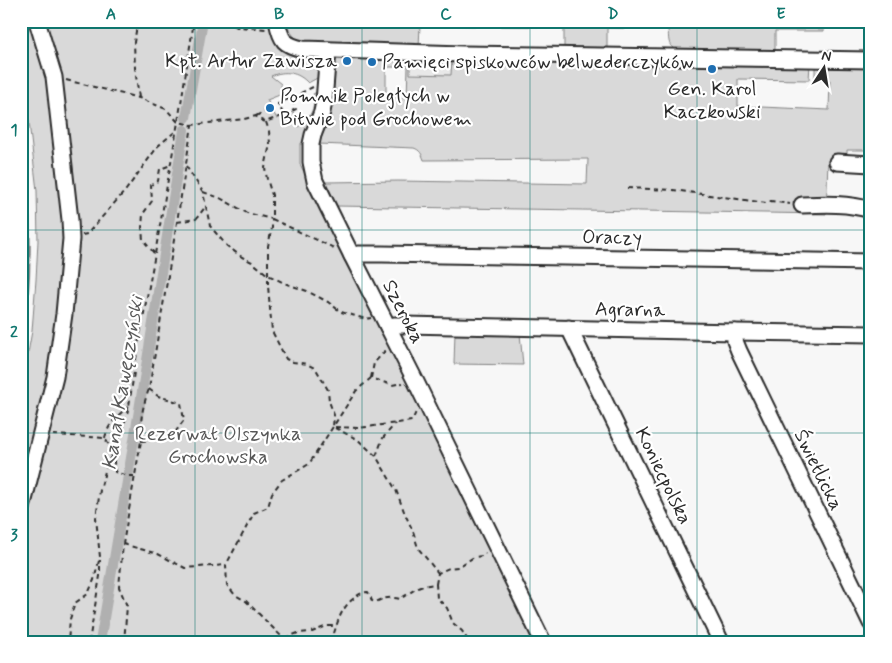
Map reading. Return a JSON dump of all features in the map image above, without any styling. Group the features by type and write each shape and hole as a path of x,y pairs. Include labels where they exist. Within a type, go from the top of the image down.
{"street":[{"path":"21,512 55,377 64,314 71,239 54,77 37,21"},
{"path":"278,26 283,39 289,46 303,49 463,54 871,60"},
{"name":"Szeroka","path":"328,50 323,107 312,139 311,162 316,180 543,642"},
{"path":"837,162 871,164"},
{"path":"802,205 840,204 871,210"},
{"name":"Oraczy","path":"352,256 372,254 871,262"},
{"name":"Agrarna","path":"388,327 405,325 871,334"},
{"name":"Koniecpolska","path":"569,328 721,642"},
{"name":"Świetlicka","path":"735,332 735,341 739,351 871,623"}],"path":[{"path":"138,21 134,42 139,98"},
{"path":"89,642 100,576 96,518 100,490 107,464 122,433 128,406 177,130 194,21"},
{"path":"226,21 236,27 278,26"},
{"path":"54,77 139,98 166,110 178,122 192,125 244,120 267,110"},
{"path":"284,115 278,104 326,81"},
{"path":"256,116 266,122 296,109 291,98"},
{"path":"266,122 270,144 265,168 272,195 272,219 268,246 268,286 272,331 286,359 307,364 316,369 328,390 329,401 334,415 332,428"},
{"path":"124,642 127,606 119,587 123,544 141,441 140,424 149,389 192,125"},
{"path":"71,239 87,234 126,190 154,151 177,130"},
{"path":"155,254 143,240 143,214 152,201 151,185 158,181 160,168 171,165"},
{"path":"186,166 204,192 210,226 228,246 268,275 328,302 341,312 366,319 376,317 388,327 384,352 374,363 372,378 356,391 309,464 282,480 272,493 268,506 254,514 226,565 226,585 234,595 246,601 287,642"},
{"path":"627,188 673,190 767,203 802,205"},
{"path":"204,192 220,198 247,213 272,219 334,248"},
{"path":"177,222 196,219 206,206"},
{"path":"372,378 392,385 416,382"},
{"path":"141,441 154,440 174,434 184,420 181,402 158,396 149,389"},
{"path":"332,428 358,428 412,421 416,410 426,401"},
{"path":"128,406 117,416 107,430 105,438 113,453 115,472 134,476"},
{"path":"376,456 383,438 396,423"},
{"path":"332,428 357,439 376,456 396,490 418,548 438,573 436,584 437,598 447,608 453,623 462,631 469,642"},
{"path":"41,434 105,438"},
{"path":"123,544 158,554 185,568 226,565"},
{"path":"438,573 449,568 458,567 474,557 482,556 496,546"},
{"path":"68,642 70,619 75,603 88,594 100,558"},
{"path":"331,642 345,605 363,592 368,592 372,601 376,602 384,597 400,599 423,585 436,584"},
{"path":"285,638 298,633 312,632 327,626 337,626"},
{"path":"854,642 871,636"}],"shaded area":[{"path":"432,60 452,61 451,75 409,74 410,66 414,63 431,63"}],"green space":[{"name":"Rezerwat Olszynka Grochowska","path":"21,21 275,21 280,40 319,57 321,76 308,83 300,76 291,73 271,76 281,84 282,94 267,100 277,119 293,112 298,127 311,113 314,104 313,94 321,90 319,102 304,144 300,144 300,164 536,642 21,642 21,392 32,331 38,241 37,191 25,93 21,77"},
{"path":"286,21 824,21 824,31 775,31 775,52 677,50 670,44 668,29 607,28 607,49 564,49 564,27 420,25 419,47 310,45 295,37"},
{"path":"337,58 397,58 399,65 396,67 386,67 386,98 407,98 408,66 406,66 408,60 432,60 432,63 414,63 410,67 410,74 451,75 452,60 810,63 809,80 738,79 738,106 829,110 830,80 815,80 815,64 871,65 871,150 847,150 847,160 828,160 826,214 336,206 326,182 398,181 587,184 588,159 424,160 420,152 414,148 319,144 333,102 335,62"},
{"path":"455,332 520,334 523,365 454,364"}],"waterway":[{"name":"Kanał Kawęczyński","path":"186,118 203,21"},
{"name":"Kanał Kawęczyński","path":"100,642 184,130"},
{"path":"21,134 29,214 29,268 21,347"}],"railway":[{"path":"21,180 23,235 21,293"}],"place":[{"name":"Kpt. Artur Zawisza","path":"347,61"},
{"name":"Pamięci spiskowców belwederczyków","path":"372,62"},
{"name":"Gen. Karol Kaczkowski","path":"712,69"},
{"name":"Pomnik Poległych w Bitwie pod Grochowem","path":"270,108"}]}
